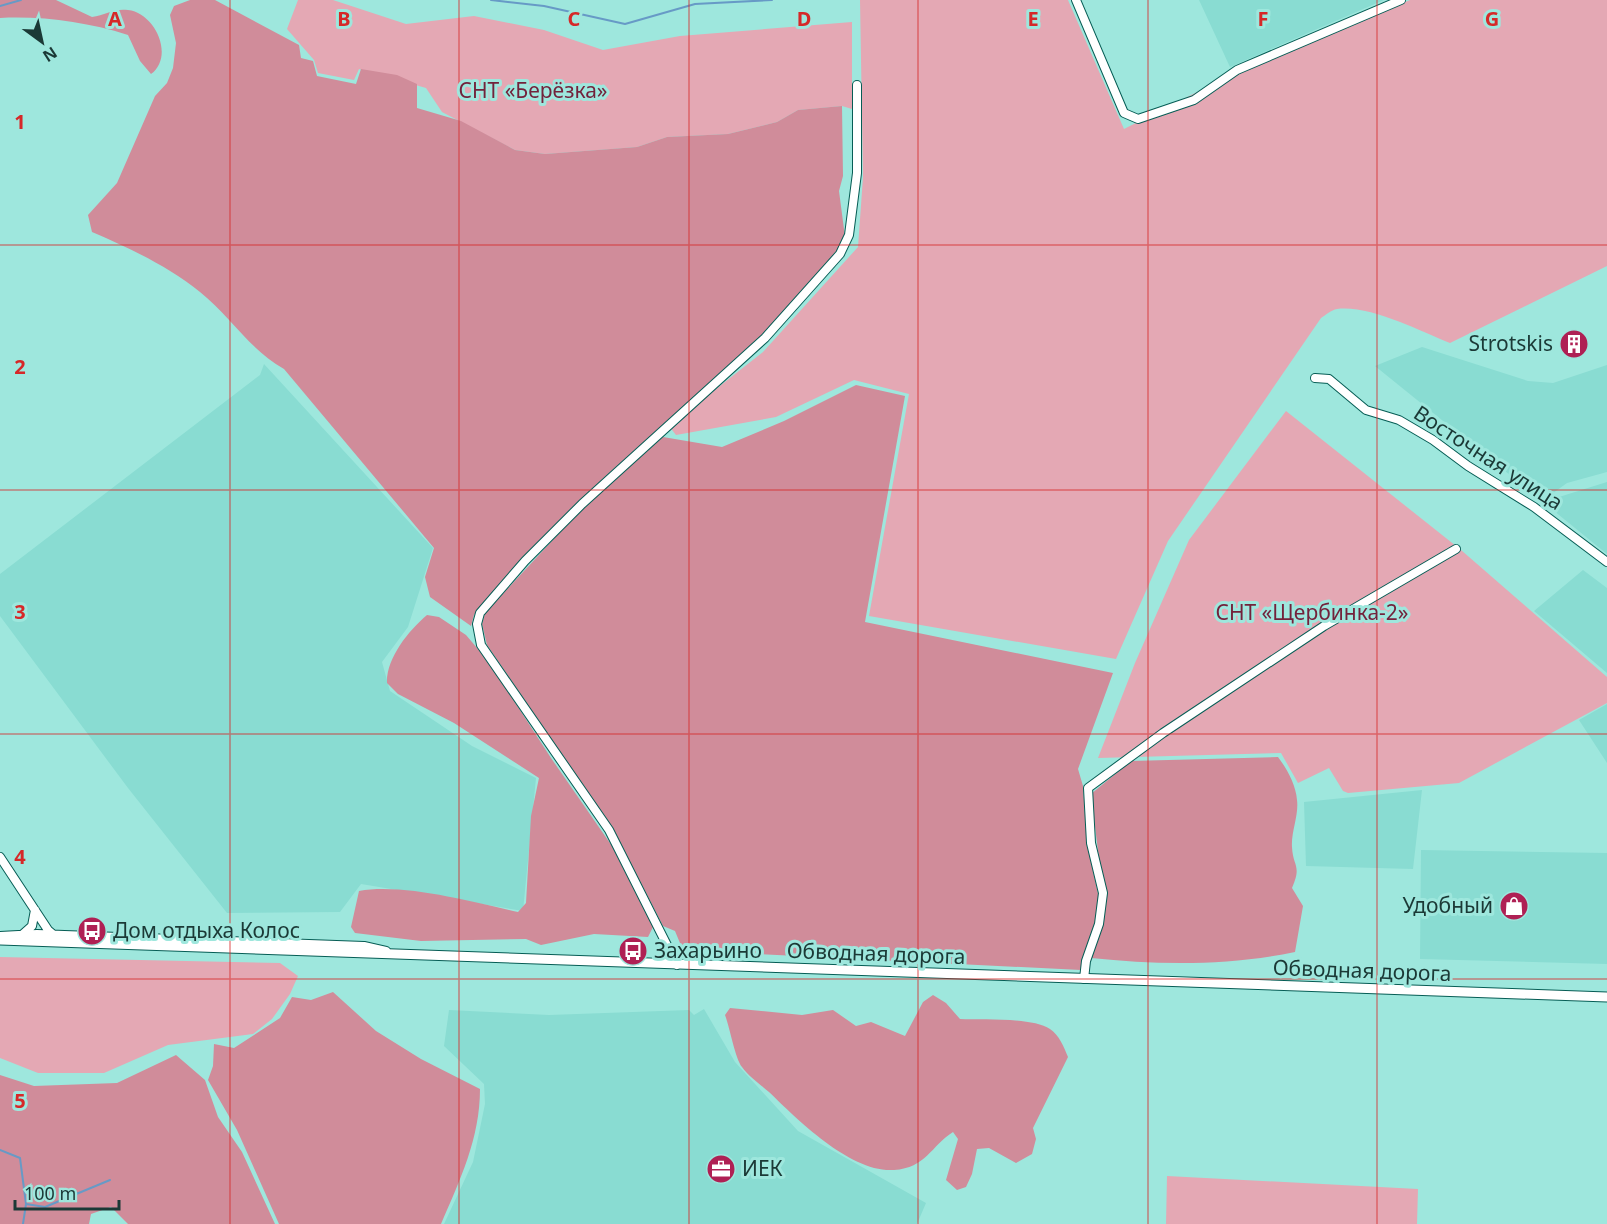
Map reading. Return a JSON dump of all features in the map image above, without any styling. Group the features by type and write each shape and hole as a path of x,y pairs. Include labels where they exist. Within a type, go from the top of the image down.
{"main road":[{"name":"Обводная дорога","path":"0,938 678,965 1607,997"}],"street":[{"path":"1076,0 1124,113 1138,119 1194,100 1237,70 1401,0"},
{"path":"678,965 609,830 481,645 477,624 480,613 525,561 636,453 765,338 840,254 849,235 857,173 857,86"},
{"name":"Восточная улица","path":"1315,378 1329,379 1366,410 1399,420 1433,440 1468,466 1534,507 1607,562"},
{"path":"1084,979 1086,962 1099,924 1103,893 1091,843 1088,788 1163,733 1324,626 1455,549"},
{"path":"0,857 48,930 54,935"},
{"path":"23,934 32,926 34,909"},
{"path":"0,938 23,934 364,946 399,954"}],"shaded area":[{"path":"0,0 56,0 92,17 119,10 138,13 146,19 159,36 161,57 158,66 151,74 140,61 128,35 65,21 0,18"},
{"path":"190,0 215,0 299,45 301,58 313,61 317,76 356,84 361,69 397,75 417,84 417,108 461,121 515,150 545,154 637,147 667,137 728,134 777,122 798,110 842,106 843,176 839,191 845,237 834,257 769,330 607,475 526,555 474,615 471,626 430,597 425,577 434,548 284,369 250,343 211,301 188,283 148,258 92,232 88,215 117,183 155,96 167,83 173,68 176,43 170,15 174,6"},
{"path":"1199,0 1384,0 1230,67"},
{"path":"1422,347 1528,381 1553,383 1607,365 1607,472 1567,483 1542,501 1375,366"},
{"path":"264,364 433,548 408,627 382,662 390,691 472,746 536,778 523,911 361,884 340,912 227,913 128,788 0,616 0,574 260,375"},
{"path":"856,385 905,396 865,622 1113,673 1078,769 1083,786 1087,844 1099,898 1095,926 1081,970 695,951 682,948 675,931 663,926 615,833 487,645 482,624 485,613 588,502 663,437 722,447 784,421"},
{"path":"1607,482 1607,554 1543,502"},
{"path":"1583,570 1607,588 1607,673 1534,611"},
{"path":"427,615 439,617 466,635 489,662 551,758 612,846 653,927 648,937 594,934 541,945 526,939 421,941 355,933 351,927 359,891 377,889 417,891 518,912 526,903 531,816 539,778 454,723 398,694 387,683 394,655 413,629"},
{"path":"1607,704 1607,763 1579,720"},
{"path":"1278,757 1290,777 1297,800 1292,841 1297,870 1292,888 1303,906 1295,952 1244,960 1193,963 1091,958 1103,925 1100,867 1091,794 1131,761"},
{"path":"1422,790 1413,869 1306,866 1304,802"},
{"name":"Удобный","path":"1421,850 1607,853 1607,964 1420,959"},
{"path":"333,992 376,1031 421,1059 480,1089 473,1142 441,1224 279,1224 237,1130 208,1080 213,1066 214,1044 234,1048 280,1018 292,997 311,1000"},
{"path":"933,995 946,1003 960,1019 993,1019 1042,1025 1056,1034 1068,1057 1033,1128 1036,1139 1032,1154 1016,1163 989,1148 977,1149 972,1174 966,1187 957,1190 946,1180 958,1139 953,1132 921,1161 905,1168 877,1169 860,1163 826,1143 745,1071 739,1063 725,1015 730,1008 802,1015 833,1010 856,1026 871,1022 905,1036 923,1002"},
{"path":"704,1009 735,1062 798,1131 926,1203 917,1224 444,1224 473,1162 485,1104 484,1084 444,1046 449,1010 549,1015 689,1010 694,1015"},
{"path":"176,1055 205,1080 218,1117 242,1152 275,1224 128,1224 111,1207 91,1214 89,1224 0,1224 0,1075 34,1086 117,1083"}],"green space":[{"name":"СНТ «Берёзка»","path":"298,0 333,0 406,24 474,16 544,30 603,50 680,36 852,22 852,109 842,106 798,110 777,122 728,134 667,137 637,147 545,154 515,150 442,112 426,88 359,69 354,80 318,73 314,60 287,29"},
{"path":"860,0 1068,0 1124,129 1205,88 1410,0 1607,0 1607,266 1450,343 1395,320 1365,311 1337,309 1321,318 1168,541 1116,659 869,616 909,394 854,380 776,417 676,435 669,426 763,352 858,247 863,177"},
{"name":"СНТ «Щербинка-2»","path":"1286,411 1461,550 1607,677 1607,703 1459,783 1348,793 1343,791 1329,768 1298,783 1281,753 1098,758 1135,663 1189,540"},
{"path":"0,957 280,963 298,976 290,994 272,1019 253,1034 168,1045 104,1073 38,1073 0,1058"},
{"path":"1167,1176 1418,1189 1417,1224 1166,1224"}],"waterway":[{"path":"0,6 21,0"},
{"path":"491,0 544,6 625,24 695,4 772,0"},
{"path":"0,1150 20,1158 26,1204 23,1224"},
{"path":"26,1204 45,1207 110,1180"}],"place":[{"name":"Strotskis","path":"1574,344"},
{"name":"Удобный","path":"1514,906"},
{"name":"Дом отдыха Колос","path":"92,931"},
{"name":"Захарьино","path":"633,951"},
{"name":"ИЕК","path":"721,1169"}]}
